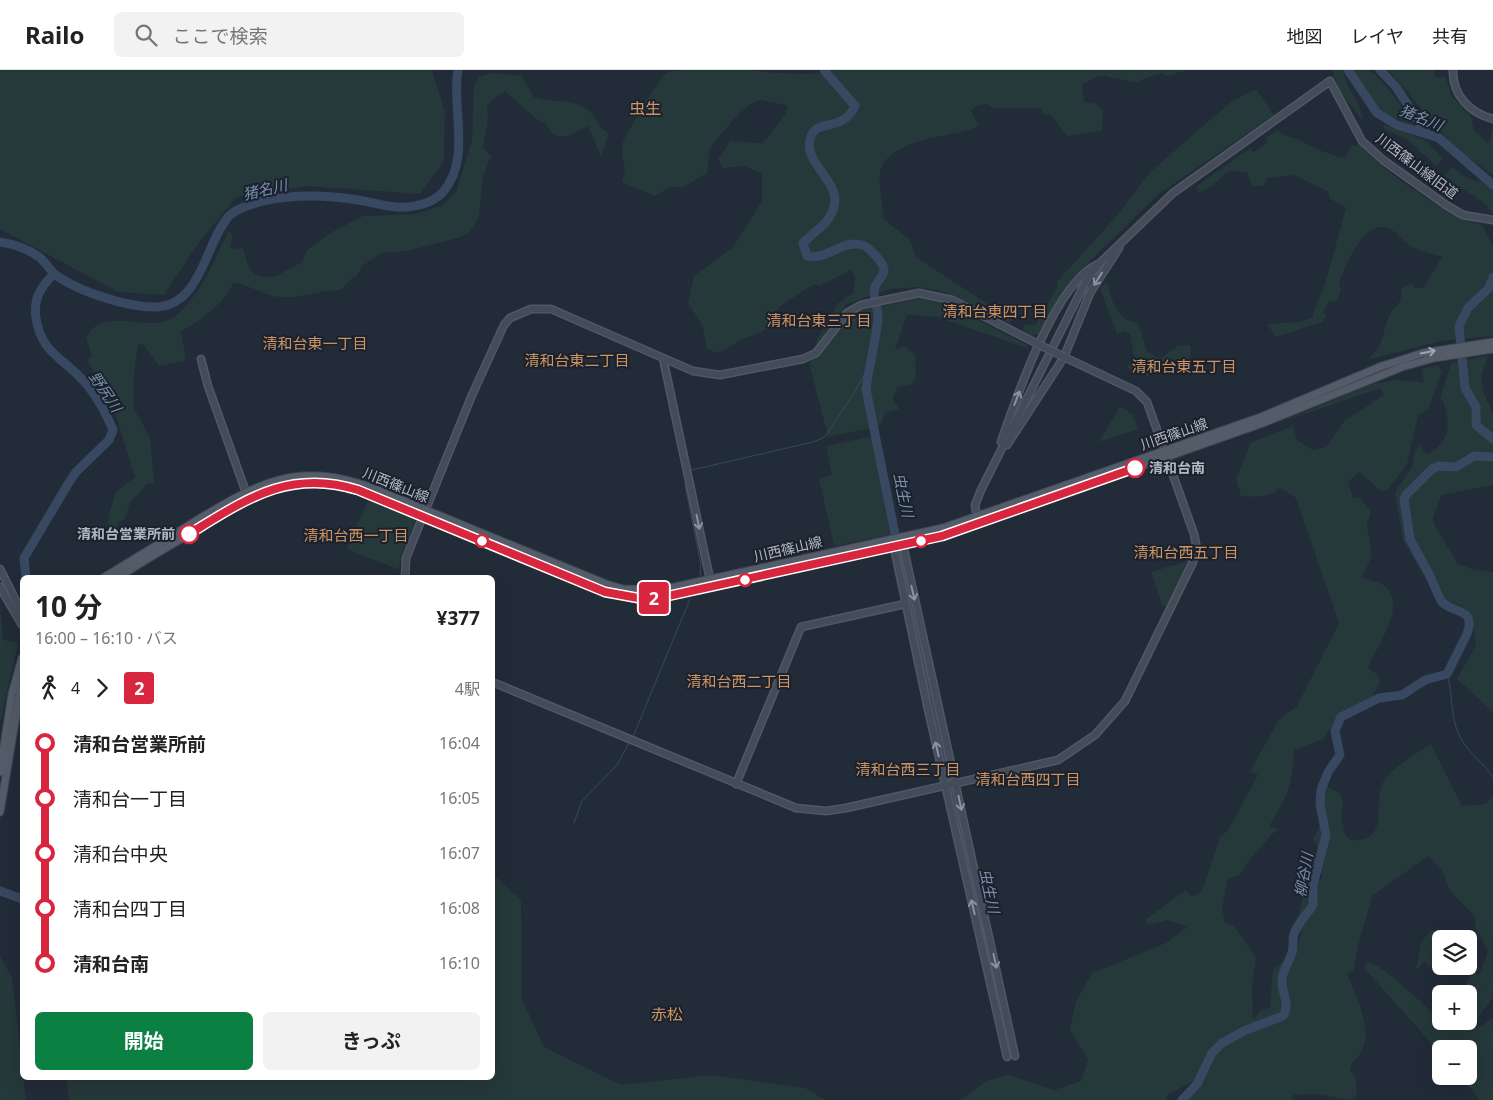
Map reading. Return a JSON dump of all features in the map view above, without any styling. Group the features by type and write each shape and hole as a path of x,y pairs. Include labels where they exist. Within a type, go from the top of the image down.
{"main road":[{"name":"川西篠山線","path":"109,575 246,495 300,483 329,483 358,490 424,513 578,582 620,596 659,598 710,583 892,543 942,536 977,519 1167,453 1423,353 1493,342"},
{"name":"川西篠山線","path":"1383,370 1434,358 1493,349"},
{"name":"川西篠山線","path":"122,575 246,495"},
{"path":"0,772 12,694 20,665"},
{"path":"0,812 20,691"}],"street":[{"path":"1453,70 1453,83 1458,95 1472,110 1493,119"},
{"name":"川西篠山線旧道","path":"1125,238 1173,193 1330,82 1362,141 1383,160 1463,215 1493,220"},
{"path":"977,519 975,505 1087,279 1125,238"},
{"path":"996,460 1064,356 1090,292 1125,238"},
{"path":"996,460 1010,416 1038,344 1075,283 1088,269 1100,263"},
{"path":"405,575 406,558 472,395 504,325 510,318 531,309 551,309 693,371 720,376 803,359 816,353 847,313 861,305 920,293 952,300 1136,391 1147,402 1167,453 1194,534 1196,552 1171,609 1125,701 1096,735 1058,760 956,784 826,811 796,808 495,683"},
{"path":"663,358 710,583"},
{"path":"201,359 208,386 246,495"},
{"path":"902,541 1015,1056"},
{"path":"892,543 1007,1057"},
{"path":"0,569 20,609"},
{"path":"0,587 20,622"},
{"path":"736,784 801,627 905,604"}],"shaded area":[{"path":"0,70 432,70 445,112 444,161 420,194 309,186 237,197 199,242 164,295 118,292 0,229"},
{"path":"683,70 746,70 803,74 838,70 1188,70 1167,76 1161,73 1138,83 1100,75 1082,84 1084,102 1095,103 1103,111 1102,131 1067,136 1050,114 1046,116 1039,108 993,108 988,104 978,105 971,111 979,126 917,142 904,147 884,162 880,173 880,190 884,219 910,240 916,257 1012,320 1009,323 945,292 920,287 890,289 847,304 817,344 815,343 838,303 854,292 855,277 851,270 819,286 814,284 779,307 777,315 766,330 741,340 717,353 707,349 702,324 688,304 694,276 733,247 762,201 762,174 745,166 723,168 718,159 730,141 761,143 767,139 784,116 788,107 760,100 750,104 734,119 710,148 707,173 684,187 670,187 655,196 622,182 625,169 622,155 623,141 644,103 663,76 668,72"},
{"path":"1333,70 1342,70 1359,107 1362,120 1337,86"},
{"path":"1350,70 1367,70 1379,78 1414,125 1380,113"},
{"path":"1388,70 1434,70 1435,77 1446,77 1451,95 1471,117 1474,131 1487,142 1490,140 1493,126 1493,175 1457,150"},
{"path":"492,73 522,76 534,97 575,103 588,110 602,128 609,133 601,156 588,126 568,136 557,136 551,132 545,123 535,118 505,91 487,105 488,118 483,148 491,156 483,177 479,217 469,233 458,238 407,251 382,253 362,266 357,276 354,276 341,290 294,297 278,297 245,285 233,283 218,305 196,323 181,331 186,361 159,366 143,344 138,345 133,380 134,411 150,436 154,484 147,484 130,503 125,519 118,522 116,541 109,537 108,517 116,492 135,477 116,416 90,382 97,376 87,361 92,356 86,338 93,328 103,322 152,323 164,322 174,317 192,299 199,288 229,230 233,237 230,247 233,249 243,248 248,266 255,274 262,277 276,276 302,262 307,250 332,232 363,216 416,214 443,205 456,192 472,140 474,86 478,77"},
{"path":"1256,89 1274,115 1159,194 1093,258 1062,294 1039,334 1032,335 1023,330 1025,324 1035,325 1057,288 1057,282 1119,213 1150,172 1232,101"},
{"path":"1383,124 1427,141 1443,159 1436,166 1408,140 1384,129"},
{"path":"1278,130 1287,136 1322,151 1345,158 1351,146 1361,144 1391,173 1432,202 1456,216 1482,225 1493,246 1493,336 1441,341 1367,360 1379,345 1390,314 1401,299 1401,288 1412,283 1415,288 1423,288 1442,257 1412,247 1392,230 1382,227 1373,229 1358,243 1339,282 1341,290 1337,301 1330,301 1323,311 1326,317 1322,322 1276,337 1267,324 1300,322 1313,317 1325,284 1346,208 1329,198 1329,192 1294,175 1267,178 1264,186 1252,186 1247,172 1229,171 1209,188 1199,193 1195,187 1249,149 1254,152 1267,143 1266,138"},
{"path":"1452,167 1469,179 1482,182 1493,190 1493,216 1478,198 1450,181 1445,175"},
{"path":"1105,283 1108,285 1113,303 1121,315 1139,325 1147,351 1159,359 1178,346 1189,345 1191,348 1189,367 1148,376 1126,367 1134,357 1130,334 1124,331 1117,334 1100,288"},
{"path":"925,297 955,308 1027,345 1030,349 937,317 907,315 895,350 904,346 915,354 916,377 912,384 897,387 893,399 899,409 885,413 880,426 828,437 809,363 853,312"},
{"path":"1488,356 1481,376 1484,393 1493,415 1493,485 1442,495 1433,517 1434,524 1458,564 1475,570 1493,572 1493,712 1457,679 1476,644 1472,619 1461,606 1436,596 1403,541 1395,492 1412,467 1415,451 1420,445 1424,452 1429,454 1442,443 1445,437 1448,424 1443,401 1440,399 1451,363"},
{"path":"1438,365 1442,371 1428,410 1418,415 1407,464 1388,490 1381,491 1359,472 1348,482 1353,498 1360,498 1371,511 1367,525 1372,556 1362,577 1385,586 1392,597 1393,606 1388,628 1368,668 1377,674 1380,680 1372,699 1342,712 1323,739 1294,750 1288,790 1285,799 1269,826 1279,830 1272,834 1239,875 1227,879 1222,909 1225,922 1234,926 1256,957 1252,987 1253,1020 1260,1011 1270,1007 1273,969 1298,949 1301,932 1298,918 1305,886 1322,879 1321,871 1313,862 1318,848 1313,839 1322,820 1319,803 1320,795 1325,786 1340,793 1343,804 1341,815 1345,834 1350,840 1364,839 1372,835 1376,827 1379,797 1385,779 1413,755 1431,744 1462,806 1485,804 1493,797 1493,998 1477,1019 1477,985 1465,985 1472,975 1479,975 1488,951 1476,928 1474,915 1450,891 1442,870 1428,856 1372,896 1359,942 1354,970 1347,973 1364,1019 1365,1031 1364,1043 1360,1053 1352,1063 1350,1071 1356,1077 1357,1096 1353,1097 1352,1100 1315,1094 1293,1095 1291,1100 1185,1100 1206,1074 1168,1095 1166,1100 960,1100 988,1080 1009,1075 1054,1090 1081,1081 1088,1060 1070,1029 1076,1001 1092,973 1166,943 1187,927 1168,920 1147,925 1145,920 1186,890 1192,897 1202,891 1220,837 1228,830 1258,775 1250,771 1278,721 1297,706 1339,623 1296,498 1280,488 1272,494 1257,497 1241,496 1236,479 1251,442 1293,426 1297,440 1313,450 1326,447 1344,421 1384,395 1381,388 1273,425 1373,384 1396,380 1424,382 1421,369"},
{"path":"1120,406 1133,415 1138,429 1099,442"},
{"path":"872,436 890,535 834,546 819,479 832,475 826,446"},
{"path":"368,500 416,519 401,556 399,570 347,549"},
{"path":"1190,560 1193,562 1171,609 1162,605 1151,572"},
{"path":"0,606 3,640 18,643 0,723"},
{"path":"495,876 521,900 522,999 544,1047 621,1085 712,1075 805,1088 826,1100 69,1100 66,1080 495,1080"},
{"path":"1433,928 1432,964 1430,967 1424,962 1416,970 1421,942"},
{"path":"0,956 12,978 20,1048 20,1080 24,1080 26,1100 0,1100"},
{"path":"1367,962 1373,964 1382,969 1412,994 1432,1012 1432,1030 1477,1030 1477,1026 1480,1027 1493,1018 1493,1100 1480,1100 1468,1085 1477,1085 1477,1040 1432,1040 1432,1044 1364,968"}],"waterway":[{"name":"猪名川","path":"0,242 30,252 41,259 57,276 78,288 105,298 146,307 157,307 172,303 184,295 193,284 214,241 229,216 245,207 263,201 310,196 346,198 400,207 431,201 443,192 452,179 459,149 458,70"},
{"name":"虫生川","path":"824,70 855,106 845,119 820,127 812,134 809,146 812,156 831,186 835,196 834,208 826,222 803,243 807,256 814,257 848,245 862,245 876,256 882,263 884,270 874,291 878,317 866,389 895,534 1010,1053"},
{"name":"猪名川","path":"1348,70 1377,113 1397,125 1439,138 1493,185"},
{"path":"1380,70 1396,87 1426,133"},
{"name":"野尻川","path":"26,575 24,558 68,484 76,472 109,440 113,430 102,407 88,386 43,341 35,311 39,293 54,274"},
{"path":"1493,277 1489,288 1468,308 1459,326 1465,388 1476,407 1476,425 1493,439"},
{"path":"692,470 813,442 825,437 869,366"},
{"name":"柳谷川","path":"1182,1100 1197,1084 1212,1053 1222,1043 1246,1030 1283,1016 1286,1002 1282,979 1292,953 1293,936 1300,922 1313,905 1313,885 1326,835 1320,804 1321,790 1328,772 1340,755 1335,731 1341,717 1379,698 1402,695 1425,680 1447,674 1467,634 1469,619 1462,612 1441,601 1410,539 1404,499 1432,469 1439,466 1456,467 1474,456 1493,457"},
{"path":"685,485 701,565 700,576"},
{"path":"633,737 690,599"},
{"path":"1447,674 1454,720 1459,735 1493,777"},
{"path":"574,823 582,801 617,765 629,743"},
{"name":"野尻川","path":"0,891 20,898"}],"bus line":[{"name":"2","path":"189,534 248,498 265,490 300,483 318,482 358,490 605,592 620,596 659,598 942,536 1135,468"}],"place":[{"name":"清和台南","path":"1135,468"},
{"name":"清和台営業所前","path":"189,534"}],"district":[{"name":"虫生","path":"645,108"},
{"name":"清和台東四丁目","path":"995,312"},
{"name":"清和台東三丁目","path":"819,321"},
{"name":"清和台東一丁目","path":"315,344"},
{"name":"清和台東二丁目","path":"577,361"},
{"name":"清和台東五丁目","path":"1184,367"},
{"name":"清和台西一丁目","path":"356,536"},
{"name":"清和台西五丁目","path":"1186,553"},
{"name":"清和台西二丁目","path":"739,682"},
{"name":"清和台西三丁目","path":"908,770"},
{"name":"清和台西四丁目","path":"1028,780"},
{"name":"赤松","path":"667,1014"}]}
